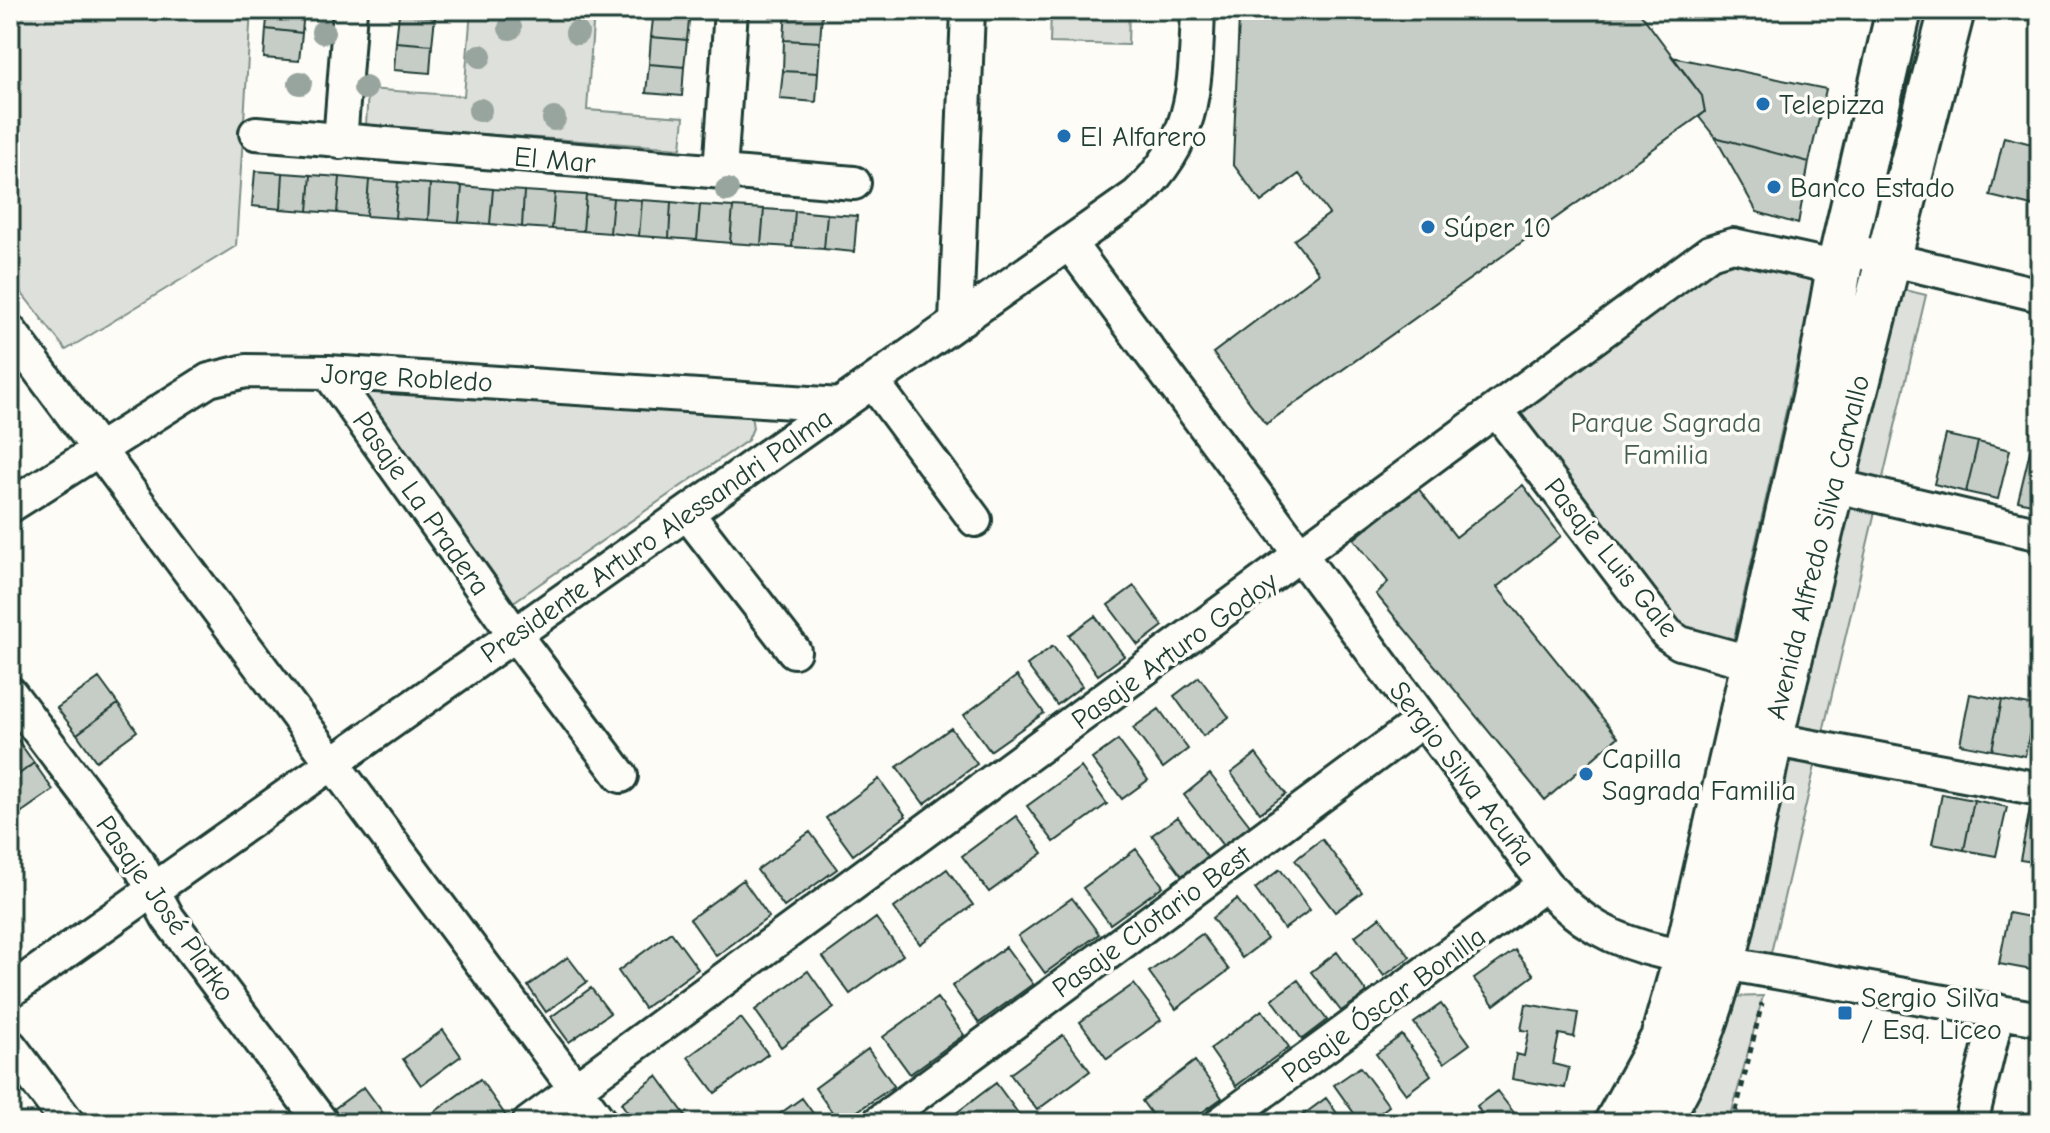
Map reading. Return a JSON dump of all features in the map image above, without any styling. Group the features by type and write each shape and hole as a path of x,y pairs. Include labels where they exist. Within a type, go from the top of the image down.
{"street":[{"path":"340,142 350,10"},
{"path":"720,172 731,10"},
{"path":"956,322 968,10"},
{"name":"Presidente Arturo Alessandri Palma","path":"10,991 1137,195 1174,153 1190,111 1198,10"},
{"name":"Avenida Alfredo Silva Carvallo","path":"1656,1123 1687,1070 1753,663 1819,380 1842,258 1899,10"},
{"name":"Avenida Alfredo Silva Carvallo","path":"1617,1123 1704,957 1770,739 1952,10"},
{"name":"El Mar","path":"256,133 854,183"},
{"name":"Sergio Silva Acuña","path":"1069,243 1545,884 1585,923 1613,938 2040,1019"},
{"name":"Pasaje Arturo Godoy","path":"529,1123 1710,252 1733,245 1842,258 1888,259 2040,295"},
{"path":"10,331 601,1123"},
{"name":"Jorge Robledo","path":"10,506 209,380 246,371 328,372 840,405"},
{"name":"Pasaje La Pradera","path":"328,372 515,635 621,776"},
{"path":"873,382 975,520"},
{"name":"Pasaje Luis Gale","path":"1497,411 1667,634 1680,643 1753,663"},
{"path":"1832,485 2040,534"},
{"path":"687,513 794,651"},
{"name":"Pasaje José Platko","path":"10,693 138,862 168,918 322,1123"},
{"name":"Pasaje Clotario Best","path":"878,1123 1423,720"},
{"path":"1770,739 2040,789"},
{"name":"Pasaje Óscar Bonilla","path":"1221,1123 1545,884"},
{"path":"1971,1123 1998,1011"},
{"path":"10,1046 68,1123"}],"path":[{"path":"1733,1123 1770,969"}],"green space":[{"path":"10,10 251,10 236,246 66,350 10,278"},
{"path":"471,10 594,10 587,110 684,117 681,148 366,126 368,89 464,96"},
{"path":"1051,10 1129,10 1128,45 1050,43"},
{"name":"Parque Sagrada Familia","path":"1734,258 1816,280 1732,647 1677,632 1508,416 1714,267"},
{"path":"1888,286 1926,295 1770,957 1733,949"},
{"path":"364,388 751,415 753,428 748,440 509,605 357,393"},
{"path":"1763,996 1729,1123 1674,1123 1726,997"}],"building":[{"path":"268,10 304,10 302,33 266,29"},
{"path":"400,10 436,10 435,17 399,14"},
{"path":"654,10 690,11 687,40 651,37"},
{"path":"786,10 822,13 820,42 784,40"},
{"name":"Súper 10","path":"1249,10 1638,10 1702,96 1705,112 1266,424 1213,353 1319,273 1294,240 1329,214 1299,174 1261,202 1233,164 1239,17"},
{"path":"399,14 435,17 432,45 396,42"},
{"path":"266,29 302,33 299,61 264,58"},
{"path":"651,37 687,40 684,67 649,64"},
{"path":"784,40 820,42 818,73 783,71"},
{"path":"396,42 432,45 430,73 394,70"},
{"name":"Telepizza","path":"1672,57 1826,89 1809,162 1715,137 1699,117 1705,112 1702,96"},
{"path":"649,64 684,67 682,96 646,93"},
{"path":"783,71 818,73 816,102 780,99"},
{"name":"Banco Estado","path":"1715,137 1809,162 1798,224 1757,212"},
{"path":"2004,137 2040,146 2040,208 1990,196"},
{"path":"255,171 283,173 281,209 252,206"},
{"path":"283,173 311,175 308,211 281,209"},
{"path":"311,175 340,177 337,213 308,211"},
{"path":"340,177 369,180 366,216 337,213"},
{"path":"369,180 398,182 395,218 366,216"},
{"path":"398,182 430,184 428,220 395,218"},
{"path":"430,184 462,186 459,222 428,220"},
{"path":"462,186 493,189 490,224 459,222"},
{"path":"493,189 524,191 522,227 490,224"},
{"path":"524,191 555,193 552,229 522,227"},
{"path":"555,193 586,195 583,231 552,229"},
{"path":"586,195 613,198 610,233 583,231"},
{"path":"613,198 642,200 639,236 610,233"},
{"path":"642,200 671,202 669,238 639,236"},
{"path":"671,202 700,205 697,240 669,238"},
{"path":"700,205 733,207 730,243 697,240"},
{"path":"733,207 764,209 761,245 730,243"},
{"path":"764,209 795,211 792,247 761,245"},
{"path":"795,211 827,214 824,249 792,247"},
{"path":"827,214 857,216 854,252 824,249"},
{"path":"1946,435 1978,442 1966,492 1934,484"},
{"path":"1978,442 2010,450 1998,499 1966,492"},
{"path":"2030,451 2040,454 2040,506 2018,501"},
{"path":"1523,485 1561,536 1497,587 1618,737 1545,800 1376,594 1388,582 1354,539 1417,487 1456,537"},
{"path":"1134,586 1163,626 1138,645 1108,605"},
{"path":"1095,616 1124,656 1098,675 1069,635"},
{"path":"1053,646 1082,686 1057,705 1027,665"},
{"path":"1017,676 1044,713 990,751 964,715"},
{"path":"1199,677 1229,717 1203,736 1174,696"},
{"path":"99,678 118,704 77,734 57,708"},
{"path":"1970,694 2002,700 1992,750 1960,744"},
{"path":"2002,700 2035,706 2025,756 1992,750"},
{"path":"118,704 137,731 96,761 77,734"},
{"path":"1159,709 1188,749 1163,768 1133,728"},
{"path":"951,728 977,764 924,804 897,767"},
{"path":"15,736 34,763 10,781 10,740"},
{"path":"1118,740 1148,780 1122,799 1092,759"},
{"path":"1256,754 1286,794 1260,813 1231,773"},
{"path":"34,763 53,790 12,819 10,781"},
{"path":"1081,767 1107,804 1054,842 1027,806"},
{"path":"1210,774 1251,827 1224,847 1184,795"},
{"path":"879,779 906,816 853,855 826,818"},
{"path":"1942,794 1974,800 1964,850 1932,844"},
{"path":"1974,800 2007,807 1996,856 1964,850"},
{"path":"2030,809 2040,811 2040,863 2020,860"},
{"path":"1016,816 1043,853 989,892 962,856"},
{"path":"1178,817 1207,857 1182,876 1152,835"},
{"path":"810,832 837,869 784,907 757,870"},
{"path":"1322,839 1362,892 1335,912 1295,860"},
{"path":"1136,849 1163,886 1110,924 1083,888"},
{"path":"947,869 973,905 920,944 894,908"},
{"path":"1280,869 1310,910 1284,929 1255,889"},
{"path":"743,880 769,917 716,956 690,919"},
{"path":"1072,898 1099,934 1045,973 1018,936"},
{"path":"1237,899 1267,939 1242,958 1212,918"},
{"path":"2009,913 2040,919 2032,970 1999,964"},
{"path":"1380,917 1410,957 1384,976 1355,936"},
{"path":"876,918 903,955 850,994 823,957"},
{"path":"2040,929 2040,971 2032,970"},
{"path":"671,932 698,969 644,1008 618,971"},
{"path":"1202,934 1229,970 1176,1009 1149,972"},
{"path":"1006,947 1033,984 979,1023 952,986"},
{"path":"1515,950 1534,975 1494,1005 1474,979"},
{"path":"1337,952 1367,993 1341,1011 1311,972"},
{"path":"568,957 587,982 546,1012 528,986"},
{"path":"808,971 834,1008 781,1047 755,1010"},
{"path":"1298,980 1327,1020 1302,1039 1272,999"},
{"path":"1134,984 1161,1020 1107,1059 1080,1022"},
{"path":"591,988 610,1013 569,1042 551,1017"},
{"path":"937,998 964,1035 910,1074 883,1037"},
{"path":"1441,1004 1470,1044 1444,1063 1414,1023"},
{"path":"1526,1004 1578,1013 1574,1037 1559,1034 1553,1064 1569,1068 1565,1088 1512,1079 1516,1054 1524,1056 1529,1031 1521,1030"},
{"path":"1262,1010 1289,1047 1236,1086 1210,1049"},
{"path":"741,1018 768,1054 715,1093 688,1057"},
{"path":"443,1030 461,1056 421,1085 403,1059"},
{"path":"1063,1035 1090,1071 1037,1110 1010,1074"},
{"path":"1402,1035 1431,1075 1406,1094 1376,1054"},
{"path":"868,1049 894,1086 840,1123 815,1088"},
{"path":"1195,1061 1222,1098 1187,1123 1158,1123 1142,1101"},
{"path":"1360,1067 1389,1106 1367,1123 1361,1123 1334,1085"},
{"path":"657,1076 691,1123 635,1123 621,1103"},
{"path":"480,1079 506,1116 497,1123 430,1123 426,1118"},
{"path":"996,1083 1023,1120 1018,1123 943,1123"},
{"path":"364,1087 383,1113 368,1123 328,1123 323,1117"},
{"path":"1497,1091 1522,1123 1468,1123 1481,1113 1477,1106"},
{"path":"802,1098 820,1123 767,1123"},
{"path":"1326,1098 1344,1123 1292,1123"}],"place":[{"name":"Telepizza","path":"1763,104"},
{"name":"El Alfarero","path":"1064,136"},
{"name":"Banco Estado","path":"1774,187"},
{"name":"Súper 10","path":"1428,227"},
{"name":"Capilla Sagrada Familia","path":"1586,774"},
{"name":"Sergio Silva / Esq. Liceo","path":"1845,1013"}]}
